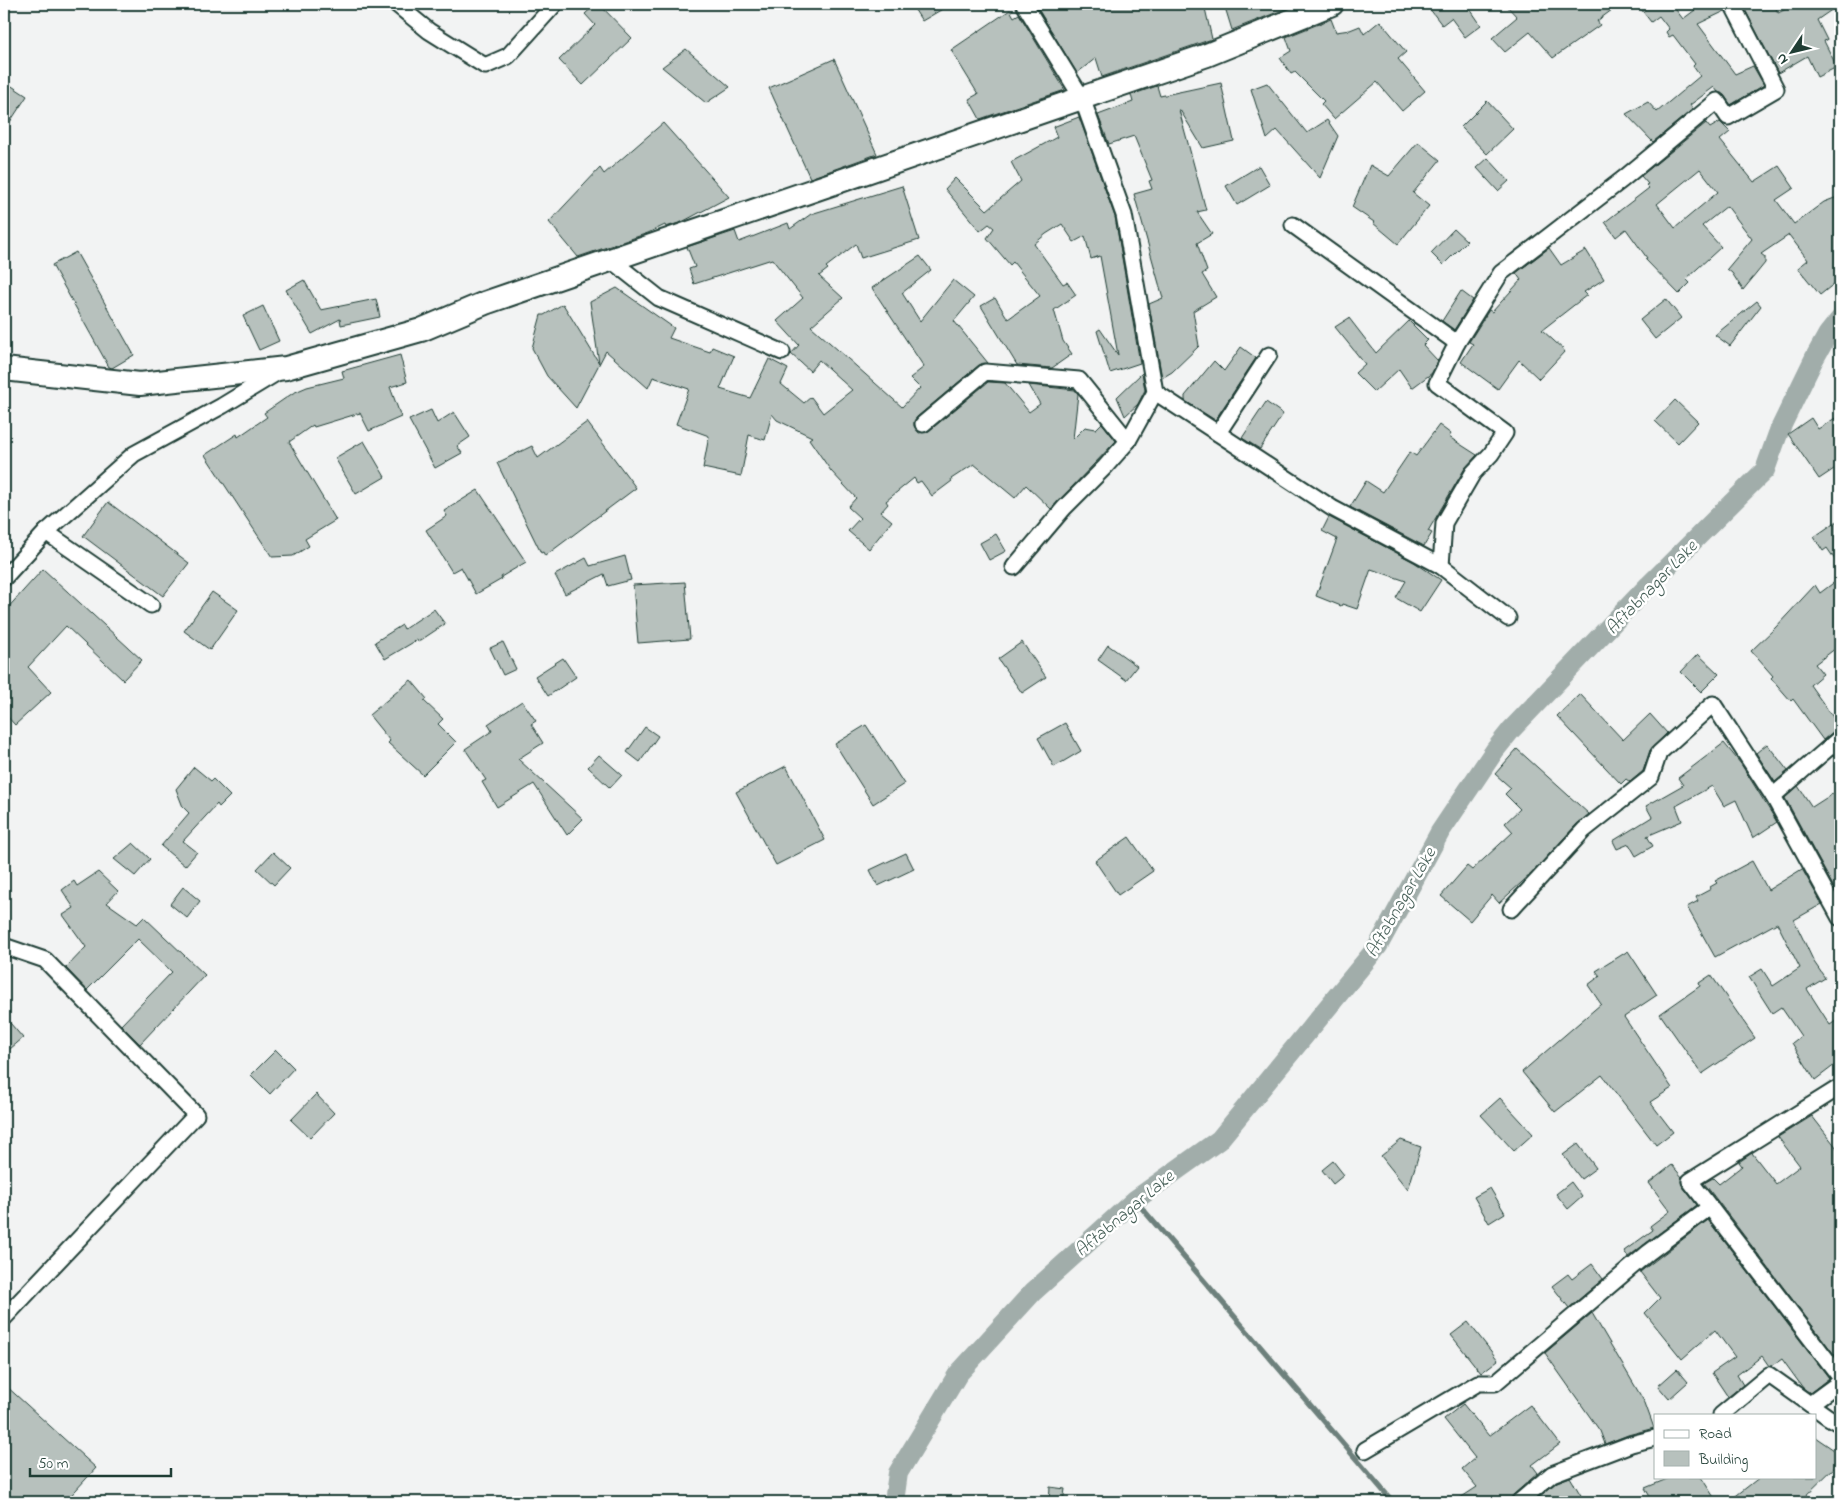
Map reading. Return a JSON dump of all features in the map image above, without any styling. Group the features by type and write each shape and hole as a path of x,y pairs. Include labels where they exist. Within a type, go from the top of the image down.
{"street":[{"path":"396,4 429,31 485,66 508,56 555,4"},
{"path":"1014,567 1064,508 1128,441 1155,392 1124,214 1082,98 1024,4"},
{"path":"4,368 140,384 286,368 421,330 485,303 1207,55 1332,4"},
{"path":"1440,566 1444,523 1473,473 1491,454 1505,433 1437,383 1457,343 1501,273 1624,179 1717,101 1728,117 1776,89 1732,4"},
{"path":"1293,225 1457,343"},
{"path":"611,260 659,298 782,352"},
{"path":"1218,433 1269,355"},
{"path":"4,578 46,532 134,454 222,406 286,368"},
{"path":"923,424 985,372 995,372 1078,380 1128,441"},
{"path":"1155,392 1332,508 1440,566 1508,618"},
{"path":"46,532 151,605"},
{"path":"1511,910 1584,830 1651,777 1659,753 1713,704 1773,796 1838,908"},
{"path":"1773,796 1840,738"},
{"path":"4,946 45,960 196,1115 4,1318"},
{"path":"1840,1087 1690,1181 1840,1377"},
{"path":"1365,1450 1478,1383 1495,1383 1648,1253 1710,1207"},
{"path":"1722,1414 1769,1375 1840,1424"},
{"path":"1810,1404 1840,1382"},
{"path":"1518,1502 1552,1474 1631,1444 1654,1438"}],"building":[{"path":"596,4 599,4 632,38 583,85 559,60 595,25 585,14"},
{"path":"911,4 951,4 922,21"},
{"path":"1035,4 1204,4 1212,39 1102,77 1096,58 1077,73"},
{"path":"1224,4 1298,4 1232,30"},
{"path":"1426,4 1471,4 1468,6 1481,25 1465,37 1451,18 1442,25"},
{"path":"1505,4 1620,4 1597,21 1600,25 1553,58 1530,32 1505,52 1492,38 1517,17"},
{"path":"1637,4 1676,4 1673,6 1683,19 1703,4 1723,4 1725,11 1698,24 1735,74 1753,66 1764,85 1731,105 1724,95 1714,87 1690,105 1693,109 1653,142 1626,114 1648,102 1657,112 1700,76 1693,66 1695,64 1673,35 1669,37 1666,32 1669,29 1659,16 1651,22"},
{"path":"1742,4 1774,4 1778,13 1796,4 1840,4 1817,20 1827,40 1824,41 1837,67 1817,77 1807,56 1778,73"},
{"path":"1010,10 1014,17 1019,14 1065,90 980,119 969,99 978,94 951,50"},
{"path":"1331,19 1336,32 1360,26 1364,34 1380,21 1406,52 1398,59 1425,91 1402,111 1377,82 1334,119 1321,104 1324,101 1295,72 1291,74 1280,58 1291,51 1286,37"},
{"path":"686,49 730,87 706,103 662,67"},
{"path":"834,59 877,154 810,178 769,88"},
{"path":"4,81 27,96 4,131"},
{"path":"1221,83 1234,141 1203,148 1179,110 1206,210 1197,212 1212,234 1197,243 1207,271 1202,274 1216,297 1193,311 1199,346 1172,372 1162,378 1149,304 1163,298 1134,194 1152,189 1149,181 1152,180 1134,136 1109,144 1098,115 1133,102 1131,95 1157,86 1160,96"},
{"path":"1267,83 1307,133 1327,120 1338,136 1320,178 1277,130 1267,139 1251,89"},
{"path":"1487,101 1513,129 1487,154 1461,127"},
{"path":"1079,117 1115,217 1140,363 1110,373 1097,331 1100,329 1118,355 1100,256 1091,259 1085,236 1074,242 1062,224 1034,244 1063,284 1067,282 1076,295 1054,310 1063,341 1072,354 1052,368 1017,365 981,306 995,298 1008,319 1040,296 1013,262 1010,265 987,238 994,228 989,224 980,231 945,189 955,178 987,210 1021,181 1011,162 1057,137 1053,127"},
{"path":"1720,122 1730,132 1720,140 1754,182 1779,166 1794,188 1776,200 1794,224 1824,202 1840,196 1840,279 1820,295 1798,268 1808,260 1789,235 1761,254 1765,257 1765,263 1743,290 1732,273 1727,269 1752,239 1727,206 1702,226 1721,247 1686,279 1690,283 1679,294 1645,259 1647,258 1626,229 1616,237 1605,222 1649,188 1641,176 1706,123 1710,128","holes":["1700,169 1718,192 1675,228 1657,204"]},
{"path":"663,123 729,197 682,222 666,227 665,225 648,233 578,257 549,222 600,168 604,174"},
{"path":"1418,142 1440,160 1413,193 1429,206 1398,244 1374,222 1352,207 1370,165 1389,176"},
{"path":"1488,158 1509,181 1498,191 1477,168"},
{"path":"1259,166 1270,185 1237,205 1226,186"},
{"path":"902,186 919,240 861,258 856,244 826,267 828,269 819,276 843,298 811,326 902,407 920,388 910,378 924,367 872,288 920,256 931,270 902,293 920,321 953,280 974,297 954,321 988,363 979,365 917,417 914,421 914,426 919,433 929,431 988,382 1005,383 1029,412 1040,404 1029,385 1075,390 1078,394 1073,439 1085,427 1096,429 1102,423 1116,441 1051,509 1026,485 1015,498 974,464 951,479 952,481 932,496 921,481 917,483 914,478 886,501 888,504 881,512 892,521 869,549 848,531 860,518 848,507 856,498 831,471 809,439 812,437 777,420 772,414 765,440 749,435 741,476 703,468 709,436 676,424 689,389 653,377 648,388 606,351 576,408 547,376 532,348 541,315 563,304 599,363 590,302 617,288 674,328 669,338 710,352 712,347 734,356 720,389 750,398 769,359 788,369 781,384 804,403 811,397 823,413 852,390 819,360 810,371 791,354 799,345 777,321 803,298 772,259 694,284 689,269 695,267 687,247 735,231 739,242 788,223 790,229 811,214"},
{"path":"1454,229 1467,241 1443,265 1431,253"},
{"path":"1549,248 1561,265 1586,250 1604,279 1584,292 1587,295 1542,330 1565,351 1539,379 1519,360 1498,389 1461,362 1473,344 1469,342 1489,310 1492,312 1521,280 1516,273"},
{"path":"76,252 134,355 112,368 109,367 52,265"},
{"path":"304,280 321,310 376,299 380,317 341,325 340,319 312,334 286,290"},
{"path":"1461,291 1473,300 1454,330 1442,321"},
{"path":"1666,299 1681,318 1655,339 1640,320"},
{"path":"1757,301 1761,306 1730,346 1715,335"},
{"path":"263,306 279,341 259,350 243,316"},
{"path":"1349,318 1376,353 1409,321 1428,340 1423,345 1438,361 1432,373 1412,388 1399,369 1374,392 1355,373 1365,364 1335,327"},
{"path":"1241,347 1256,358 1215,420 1185,401 1185,396 1214,361 1224,371"},
{"path":"400,355 407,382 390,387 401,417 369,431 360,413 314,427 313,425 289,442 336,520 305,539 309,546 293,556 272,557 205,455 237,434 238,437 267,417 264,413 293,393 307,387 344,378 342,371"},
{"path":"1142,373 1145,390 1138,404 1125,416 1117,397"},
{"path":"1675,400 1698,422 1678,443 1655,421"},
{"path":"1266,402 1283,414 1260,449 1242,438"},
{"path":"431,410 437,423 454,412 470,437 457,446 462,453 435,468 409,420"},
{"path":"1840,415 1840,465 1819,479 1788,434 1811,418 1818,429"},
{"path":"587,422 636,488 545,556 543,552 541,553 497,463 532,446 538,458"},
{"path":"1439,425 1451,434 1449,437 1477,455 1465,468 1428,531 1432,533 1424,546 1350,507 1366,481 1383,492 1410,452 1416,456"},
{"path":"364,441 385,477 356,494 335,458"},
{"path":"478,490 526,562 476,594 461,567 452,572 426,530 447,516 444,511"},
{"path":"108,502 189,563 163,596 83,536"},
{"path":"1329,517 1414,562 1441,580 1420,612 1396,598 1406,581 1371,569 1357,609 1342,604 1341,606 1316,596 1337,539 1322,531"},
{"path":"1840,519 1840,567 1827,548 1823,551 1814,537"},
{"path":"996,534 1006,551 989,560 980,543"},
{"path":"625,556 631,580 608,586 604,574 565,594 555,575 586,558 590,566"},
{"path":"43,569 142,660 123,680 66,626 28,667 51,692 15,725 4,713 4,612"},
{"path":"1840,578 1840,645 1815,664 1823,674 1810,685 1840,727 1840,729 1834,731 1823,740 1793,699 1791,701 1771,678 1773,676 1751,651 1815,585 1820,593"},
{"path":"685,582 690,639 638,643 633,585"},
{"path":"212,592 238,610 210,650 184,631"},
{"path":"434,609 445,624 418,642 417,640 385,659 375,642 402,625 404,629"},
{"path":"503,642 516,669 503,675 490,648"},
{"path":"1022,642 1046,677 1022,693 998,659"},
{"path":"1108,645 1137,666 1126,680 1098,660"},
{"path":"1698,654 1719,674 1701,692 1681,672"},
{"path":"563,658 576,677 548,696 535,676"},
{"path":"411,680 427,699 424,701 443,719 438,724 456,742 423,775 388,743 390,741 369,715"},
{"path":"1580,694 1623,740 1650,714 1667,733 1650,750 1643,771 1630,782 1626,779 1621,784 1557,716"},
{"path":"522,701 536,721 531,724 543,743 518,759 583,819 567,835 534,784 497,807 482,782 486,780 465,749 492,731 488,724"},
{"path":"1065,723 1081,751 1054,767 1038,738"},
{"path":"866,725 904,784 873,804 835,744"},
{"path":"645,727 658,736 640,762 627,752"},
{"path":"1724,743 1741,764 1777,822 1753,838 1736,800 1724,806 1712,786 1676,806 1682,821 1647,836 1653,846 1636,856 1629,844 1617,849 1613,841 1652,817 1646,806 1683,785 1678,778"},
{"path":"1767,744 1788,771 1775,782 1756,753"},
{"path":"1517,749 1589,814 1577,824 1532,873 1499,903 1492,895 1470,921 1441,896 1467,866 1472,870 1513,832 1505,823 1520,809 1505,794 1511,788 1495,774"},
{"path":"599,755 622,775 610,788 588,767"},
{"path":"786,766 825,840 776,865 736,792"},
{"path":"194,767 211,781 213,779 230,796 219,807 217,804 183,841 197,852 185,866 161,846 189,813 183,807 176,789"},
{"path":"1798,786 1812,807 1840,789 1840,893 1838,895 1785,798"},
{"path":"1129,837 1153,871 1118,895 1095,861"},
{"path":"133,843 150,859 135,876 114,859"},
{"path":"273,852 290,868 274,885 257,869"},
{"path":"906,853 914,869 878,886 870,870"},
{"path":"1752,861 1768,890 1802,869 1822,904 1794,920 1814,962 1825,978 1807,989 1830,1025 1840,1018 1840,1061 1815,1080 1792,1043 1801,1036 1781,1007 1772,1013 1749,977 1762,969 1773,986 1800,968 1777,923 1715,957 1687,907 1698,901 1696,897 1711,889 1710,887 1717,883 1715,881"},
{"path":"98,872 118,891 107,903 137,924 144,917 205,975 140,1044 121,1025 172,972 138,939 87,990 66,968 86,947 63,915 74,908 62,890 74,881 77,886"},
{"path":"183,887 200,901 187,918 170,904"},
{"path":"1628,951 1657,995 1624,1017 1672,1088 1650,1102 1673,1132 1656,1145 1602,1075 1555,1112 1522,1072 1601,1004 1588,985 1600,976 1596,971"},
{"path":"1711,975 1755,1038 1702,1074 1660,1014 1700,986 1699,983"},
{"path":"4,1016 23,1038 4,1054"},
{"path":"276,1050 294,1068 270,1094 251,1075"},
{"path":"316,1094 334,1113 310,1138 291,1120"},
{"path":"1500,1098 1533,1134 1514,1151 1481,1115"},
{"path":"1812,1116 1840,1152 1840,1362 1704,1183 1713,1178 1719,1184 1742,1166 1739,1162 1752,1153 1776,1184 1800,1166 1778,1137"},
{"path":"1401,1140 1421,1147 1408,1190 1381,1156"},
{"path":"1578,1144 1596,1168 1581,1179 1563,1155"},
{"path":"1333,1161 1344,1175 1333,1184 1322,1170"},
{"path":"1672,1165 1682,1177 1683,1187 1697,1205 1628,1257 1624,1251 1653,1230 1650,1226 1670,1211 1649,1183"},
{"path":"1571,1182 1582,1197 1568,1209 1556,1194"},
{"path":"1490,1188 1505,1213 1489,1223 1474,1197"},
{"path":"1708,1220 1829,1378 1810,1393 1803,1388 1782,1359 1769,1366 1762,1356 1737,1375 1743,1385 1728,1397 1712,1373 1735,1357 1715,1330 1682,1359 1645,1313 1660,1298 1640,1272"},
{"path":"1592,1264 1603,1279 1569,1308 1552,1286 1568,1274 1572,1279"},
{"path":"1592,1313 1645,1403 1654,1428 1605,1444 1600,1431 1545,1353"},
{"path":"1468,1322 1498,1360 1481,1373 1451,1335"},
{"path":"1677,1369 1688,1382 1669,1399 1658,1386"},
{"path":"4,1384 96,1468 65,1502 4,1502"},
{"path":"1463,1404 1489,1436 1530,1405 1560,1444 1532,1465 1538,1473 1513,1495 1510,1502 1454,1502 1477,1487 1462,1469 1475,1458 1444,1419"},
{"path":"1816,1438 1840,1454 1840,1462 1799,1502 1728,1502 1759,1478 1816,1478"},
{"path":"1570,1477 1585,1502 1533,1502 1557,1482"},
{"path":"1670,1478 1702,1478 1717,1502 1653,1502 1645,1488"},
{"path":"1050,1487 1065,1489 1063,1502 1049,1502"}],"waterway":[{"name":"Aftabnagar Lake","path":"894,1502 898,1473 958,1374 1033,1292 1135,1200 1219,1140 1378,946 1440,832 1495,750 1511,730 1649,585 1765,470 1779,431 1814,359 1828,334 1840,319"},
{"path":"1135,1200 1393,1502"}]}
